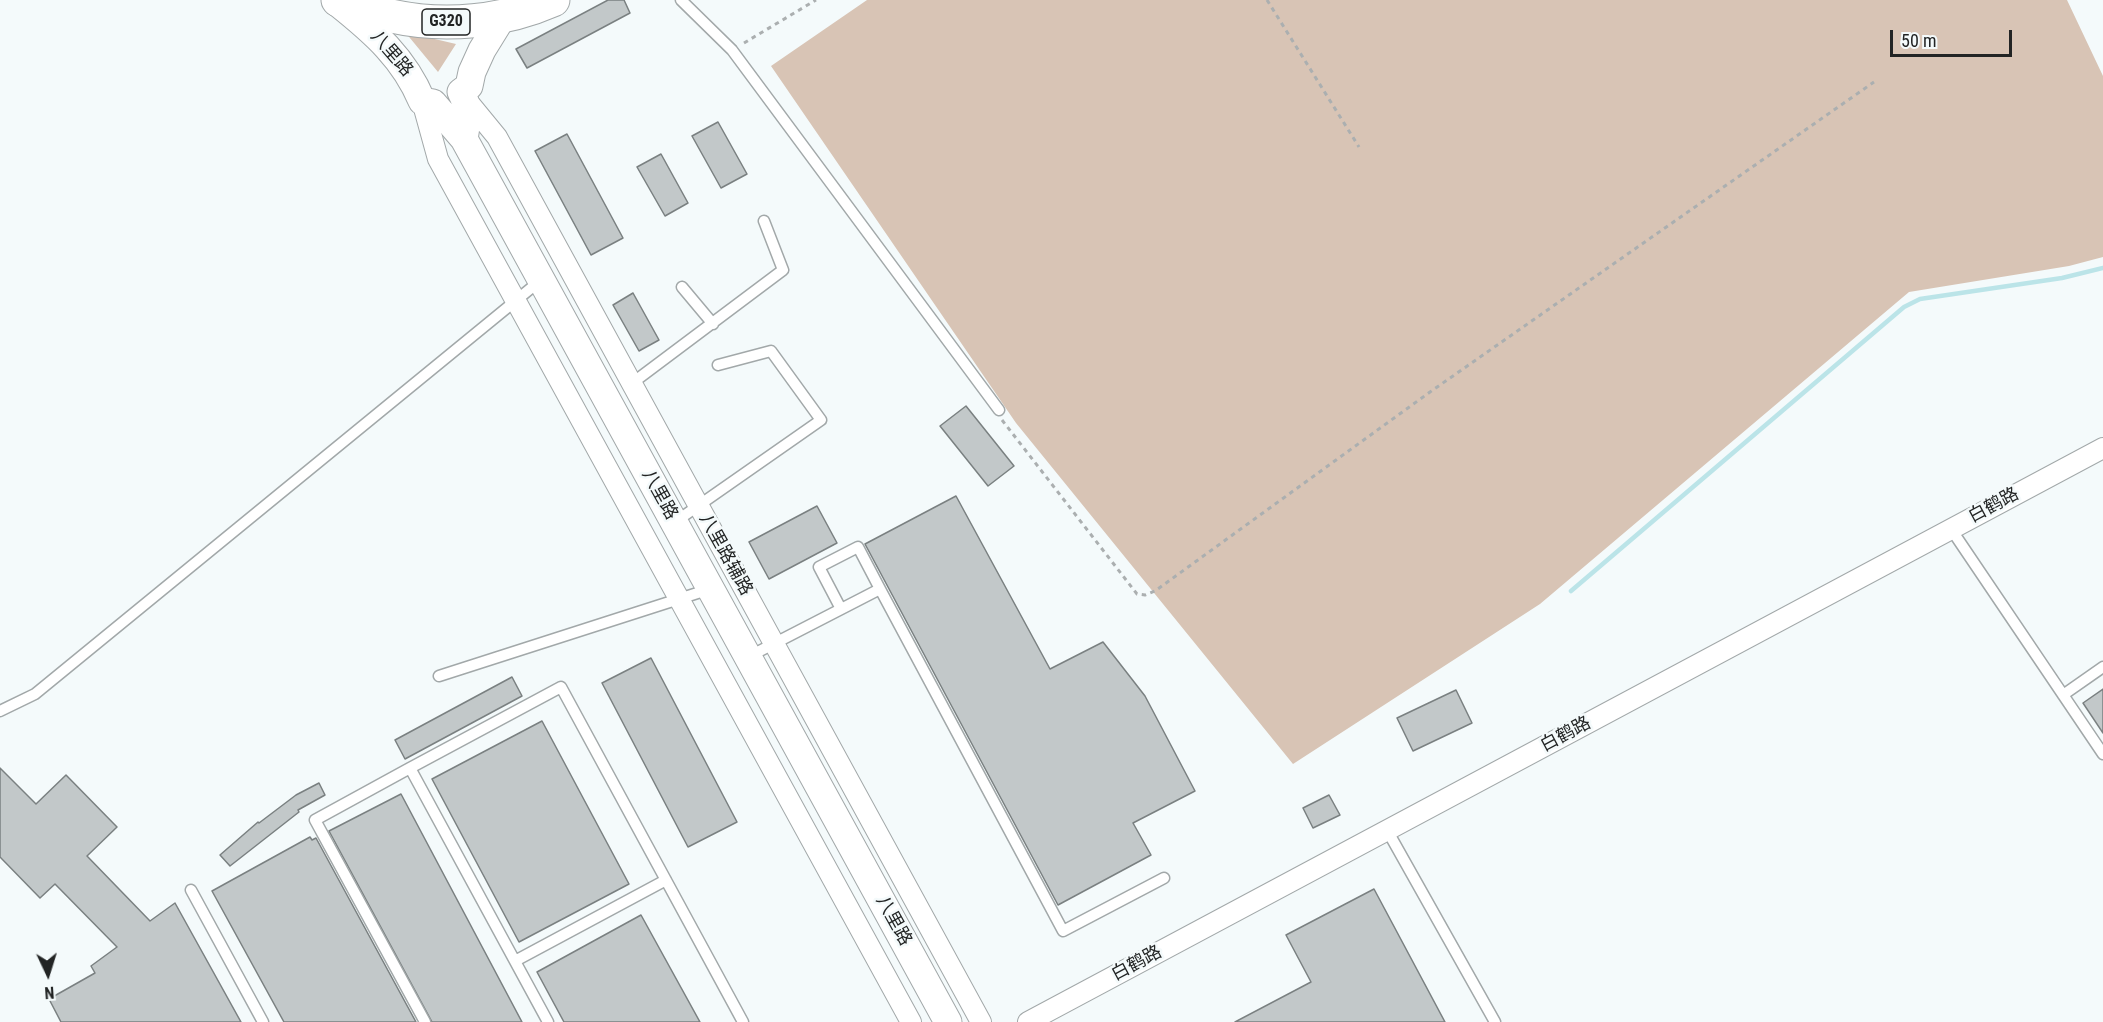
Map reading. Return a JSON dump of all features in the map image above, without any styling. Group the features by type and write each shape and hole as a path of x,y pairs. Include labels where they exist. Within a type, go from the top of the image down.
{"highway":[{"name":"G320","path":"336,0 392,16 419,20 470,22 503,16 553,0"}],"main road":[{"name":"八里路","path":"336,0 389,49 413,80 422,101 433,103 464,139 948,1022"},
{"path":"464,139 468,118 467,103 461,92 469,86 472,72 482,50 503,16"}],"street":[{"name":"八里路辅路","path":"461,92 497,137 981,1022"},
{"path":"422,101 438,159 911,1022"},
{"name":"白鹤路","path":"1028,1022 2103,448"}],"lane":[{"path":"681,0 732,50 999,410"},
{"path":"632,384 783,270 764,221"},
{"path":"0,711 35,694 541,280"},
{"path":"682,287 713,324"},
{"path":"674,523 821,420 771,351 718,365"},
{"path":"1951,529 2103,754"},
{"path":"842,609 819,567 858,547 1063,931 1164,878"},
{"path":"439,676 710,589"},
{"path":"748,657 880,589"},
{"path":"2063,695 2103,667"},
{"path":"425,1022 315,820 561,687 743,1022"},
{"path":"410,768 548,1022"},
{"path":"1387,830 1496,1022"},
{"path":"515,961 666,880"},
{"path":"191,890 263,1022"}],"path":[{"path":"732,50 816,0"},
{"path":"1267,0 1359,147"},
{"path":"999,410 1003,423 1137,594 1145,595 1155,591 1430,392 1874,82"}],"shaded area":[{"path":"867,0 2067,0 2103,76 2103,257 2069,266 1909,292 1540,604 1293,764 1016,423 771,66"},
{"path":"405,32 456,44 438,72"}],"building":[{"path":"608,0 624,0 630,13 527,68 516,49"},
{"path":"718,122 747,174 721,188 692,136"},
{"path":"567,134 623,238 591,255 535,151"},
{"path":"661,154 688,203 665,216 637,167"},
{"path":"633,293 659,340 639,351 613,305"},
{"path":"966,406 1014,466 988,486 940,426"},
{"path":"956,496 1050,669 1103,642 1145,696 1195,791 1133,823 1151,855 1058,905 865,544"},
{"path":"817,506 837,543 769,579 749,542"},
{"path":"651,658 737,822 688,847 602,683"},
{"path":"512,677 522,696 405,759 395,740"},
{"path":"2103,689 2103,733 2083,703"},
{"path":"1456,690 1472,723 1413,751 1397,718"},
{"path":"542,721 629,884 519,942 432,779"},
{"path":"0,768 36,804 66,775 117,827 87,856 150,921 175,903 241,1022 61,1022 49,999 95,973 91,966 117,947 55,884 40,898 0,857"},
{"path":"319,783 325,795 298,810 299,812 230,866 220,855 258,822 296,795"},
{"path":"401,794 522,1022 432,1022 329,831"},
{"path":"1329,795 1340,815 1313,828 1303,808"},
{"path":"310,837 312,840 316,838 416,1022 284,1022 212,891"},
{"path":"1374,889 1445,1022 1235,1022 1311,982 1286,935"},
{"path":"641,915 700,1022 564,1022 537,972"}],"waterway":[{"path":"1571,591 1904,307 1920,299 2062,278 2103,268"}]}
